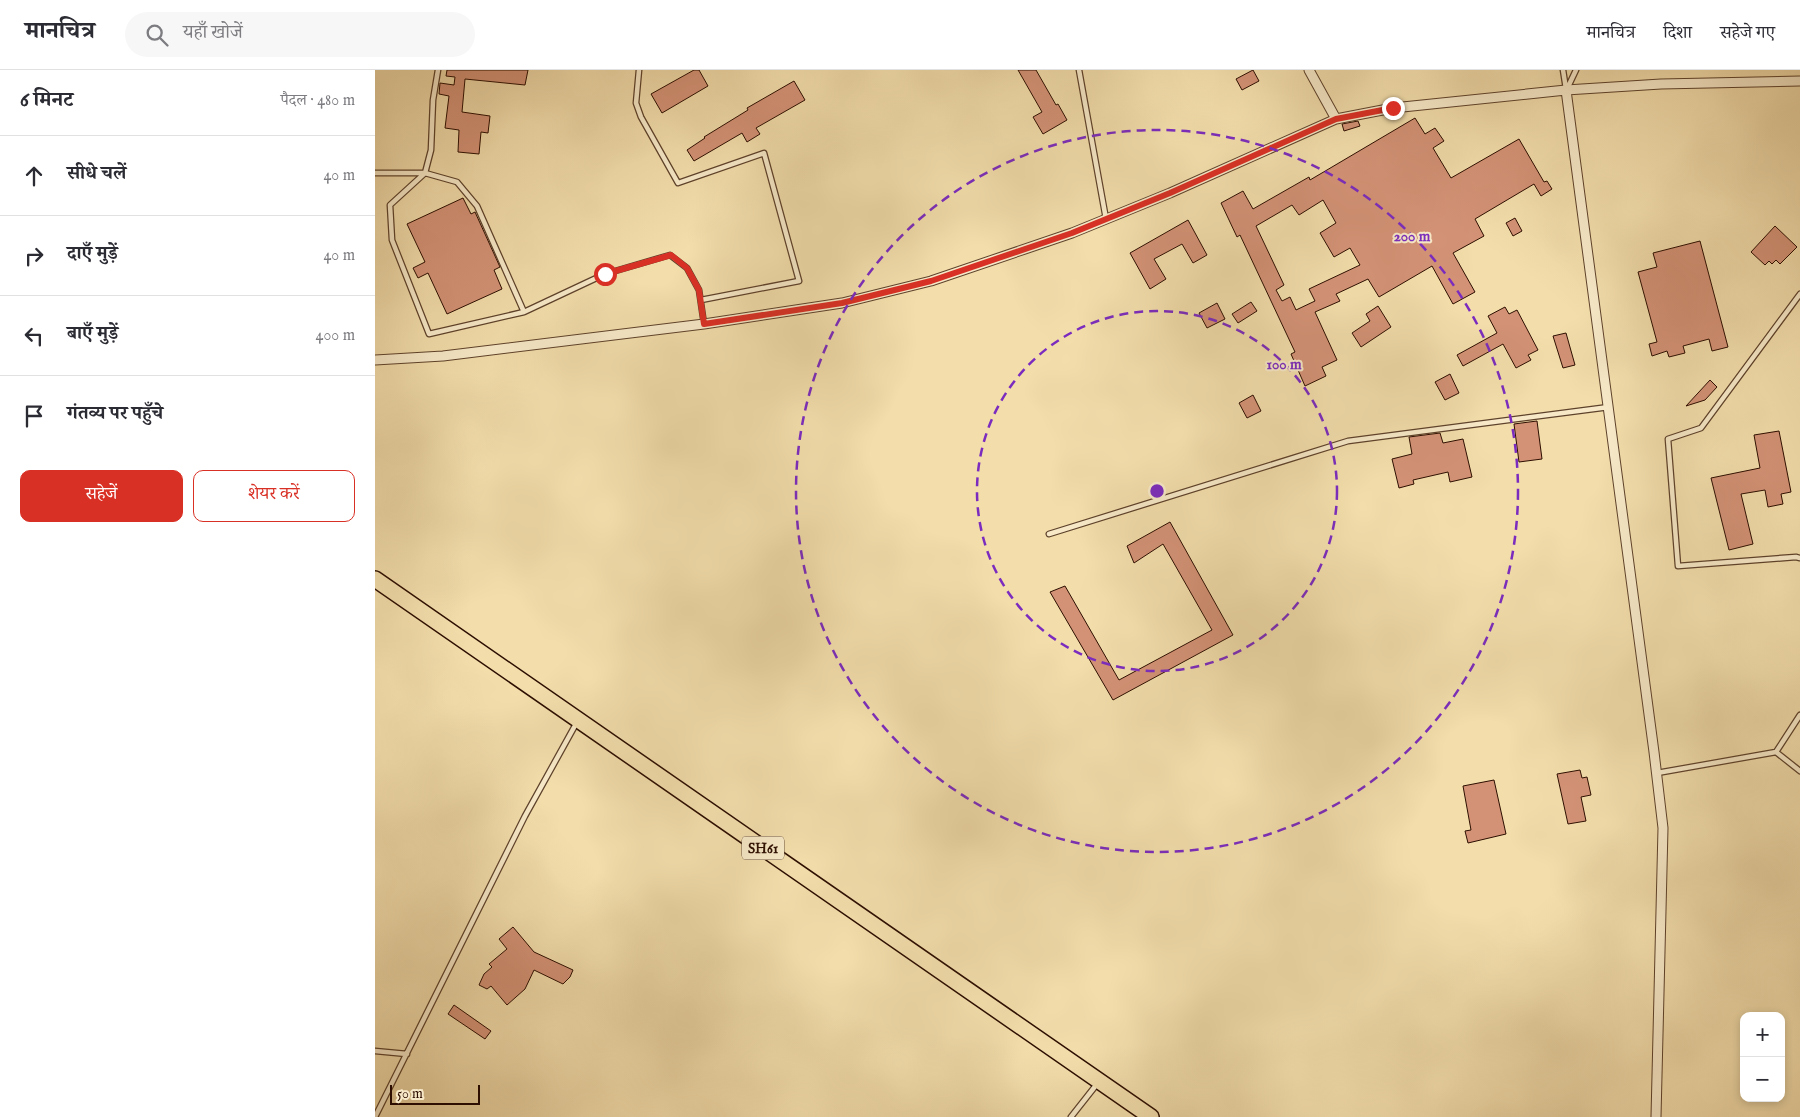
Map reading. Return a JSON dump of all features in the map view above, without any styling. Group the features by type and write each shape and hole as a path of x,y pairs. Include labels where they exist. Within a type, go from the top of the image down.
{"main road":[{"name":"SH61","path":"375,579 1151,1117"}],"street":[{"path":"1309,70 1336,119"},
{"path":"375,360 443,356 704,324 842,303 931,281 1072,233 1170,193 1336,119 1393,108 1566,90 1661,84 1800,81"},
{"path":"1566,90 1663,828 1656,1117"}],"lane":[{"path":"438,70 432,108 431,150 425,173 390,205 392,240 429,334 524,312 605,274 671,255 687,268 699,290 704,324"},
{"path":"639,70 636,104 641,117 678,183 764,154 799,281 701,300"},
{"path":"1079,70 1106,219"},
{"path":"1563,70 1566,90"},
{"path":"1566,90 1576,70"},
{"path":"375,173 425,173 457,182 477,206 524,312"},
{"path":"1800,294 1701,428 1668,439 1678,566 1800,558"},
{"path":"1049,534 1348,441 1609,407"},
{"path":"1657,773 1776,752 1800,715"},
{"path":"375,1117 525,816 578,720"},
{"path":"1776,752 1800,771"},
{"path":"375,1051 407,1054"},
{"path":"1071,1117 1099,1081"}],"building":[{"path":"447,70 528,70 525,85 465,79 462,112 490,116 488,133 481,132 479,154 458,152 459,130 445,128 449,96 439,94 440,83 454,85 455,77 446,76"},
{"path":"694,70 699,70 708,86 662,113 651,94"},
{"path":"1018,70 1036,70 1067,120 1043,134 1033,117 1042,112"},
{"path":"1253,70 1259,81 1242,90 1236,79"},
{"path":"794,81 805,100 756,128 760,134 747,142 742,133 694,161 687,150 704,137 748,110 747,108"},
{"path":"1415,118 1425,134 1435,128 1444,141 1433,148 1451,178 1519,139 1544,182 1547,181 1552,189 1541,196 1534,184 1475,219 1484,236 1453,253 1475,292 1453,304 1432,266 1379,297 1368,279 1336,294 1340,301 1315,312 1337,360 1322,367 1326,376 1305,386 1291,354 1295,352 1240,235 1237,237 1221,203 1243,191 1253,209 1309,177 1310,180","holes":["1323,200 1336,223 1320,233 1334,257 1350,248 1360,265 1309,289 1315,301 1296,310 1290,297 1282,301 1276,290 1284,285 1256,226 1292,205 1299,215"]},
{"path":"1358,121 1360,126 1344,131 1342,124"},
{"path":"463,198 471,214 475,212 500,267 494,270 502,289 447,314 428,273 418,278 413,268 425,262 407,224"},
{"path":"1515,218 1522,231 1513,236 1506,223"},
{"path":"1188,220 1207,255 1193,263 1182,244 1154,259 1166,279 1150,289 1130,253"},
{"path":"1775,226 1797,247 1780,264 1776,260 1772,264 1769,261 1765,265 1751,252"},
{"path":"1700,241 1728,347 1712,351 1709,339 1683,346 1685,353 1669,357 1667,351 1652,356 1649,344 1657,342 1638,272 1657,267 1653,253"},
{"path":"1251,302 1257,311 1238,323 1232,314"},
{"path":"1217,303 1225,319 1207,328 1199,313"},
{"path":"1378,306 1391,327 1361,347 1352,333 1370,321 1366,314"},
{"path":"1505,307 1509,314 1517,310 1538,350 1528,355 1531,360 1516,368 1503,344 1463,366 1457,355 1497,333 1488,316"},
{"path":"1566,333 1575,365 1563,368 1553,336"},
{"path":"1450,374 1459,393 1445,400 1435,382"},
{"path":"1710,380 1717,387 1705,400 1686,406"},
{"path":"1253,395 1261,411 1247,418 1239,403"},
{"path":"1537,421 1542,459 1519,462 1514,424"},
{"path":"1779,431 1791,492 1781,494 1783,504 1768,507 1765,490 1741,494 1753,544 1729,550 1711,478 1760,468 1754,435"},
{"path":"1440,433 1443,443 1463,439 1472,477 1450,482 1448,472 1413,480 1414,484 1399,488 1392,459 1412,454 1409,437"},
{"path":"1170,522 1233,635 1113,700 1050,592 1065,586 1119,680 1212,630 1163,544 1134,563 1127,546"},
{"path":"1580,770 1582,778 1587,777 1591,795 1581,797 1586,821 1568,824 1557,774"},
{"path":"1494,780 1506,834 1468,843 1465,831 1471,830 1463,786"},
{"path":"513,927 534,952 573,970 570,977 563,984 534,970 525,989 507,1005 491,986 487,989 479,985 484,974 492,967 489,964 507,949 499,939"},
{"path":"454,1005 491,1031 485,1039 448,1014"}],"route":[{"path":"605,274 671,255 687,268 699,290 704,324 842,303 931,281 1072,233 1170,193 1336,119 1393,108"}]}
